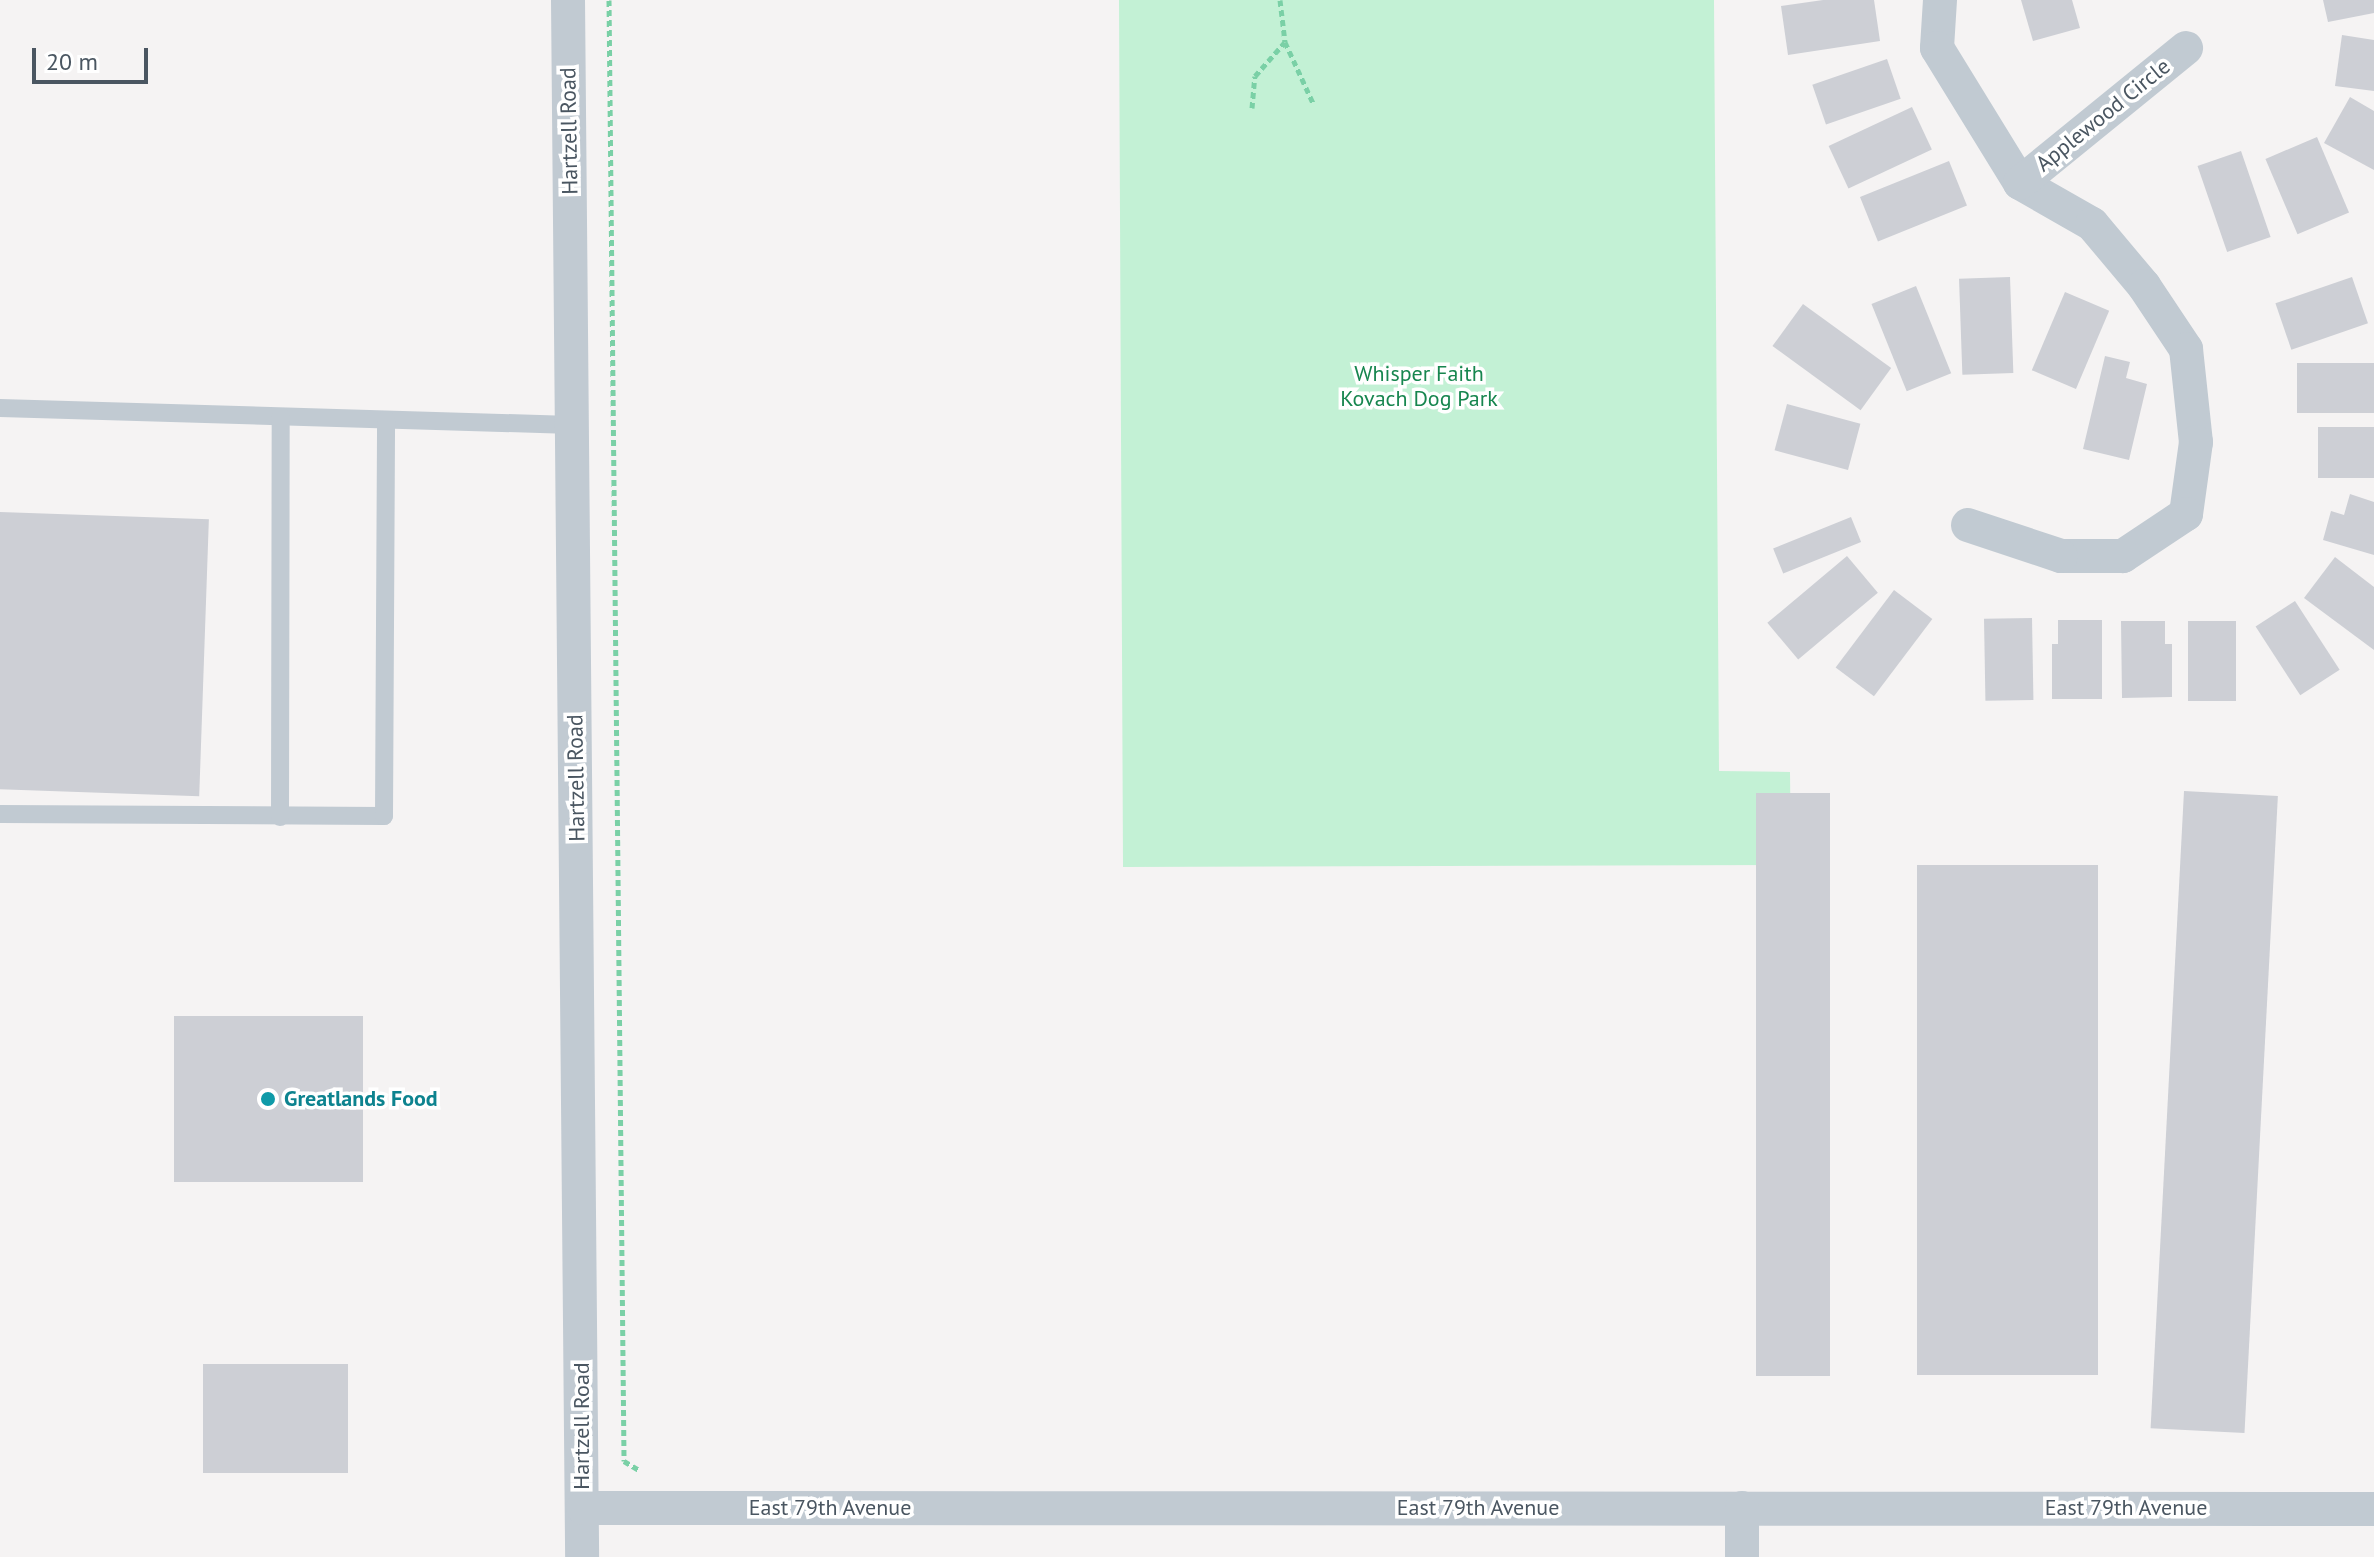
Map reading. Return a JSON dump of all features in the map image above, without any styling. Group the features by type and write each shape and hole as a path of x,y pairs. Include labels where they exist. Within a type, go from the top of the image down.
{"street":[{"name":"Hartzell Road","path":"568,0 582,1557"},
{"path":"1940,0 1937,48 2020,183 2092,224 2144,286 2186,349 2196,442 2186,514 2123,556 2061,556 1968,525"},
{"name":"Applewood Circle","path":"2020,183 2186,48"},
{"name":"East 79th Avenue","path":"583,1508 2374,1509"},
{"path":"1742,1508 1742,1557"}],"lane":[{"path":"0,408 572,425"},
{"path":"280,817 281,417"},
{"path":"0,814 384,816 386,420"}],"path":[{"path":"609,0 624,1461 644,1473 646,1508"},
{"path":"1280,0 1285,42 1314,105"},
{"path":"1252,108 1255,76 1285,42"}],"green space":[{"name":"Whisper Faith Kovach Dog Park","path":"1119,0 1714,0 1719,771 1790,772 1791,865 1123,867"}],"building":[{"path":"1823,0 1874,0 1880,41 1788,55 1781,6"},
{"path":"2021,0 2072,0 2080,28 2033,41"},
{"path":"2323,0 2374,0 2374,13 2328,22"},
{"path":"2342,35 2374,40 2374,91 2335,86"},
{"path":"1887,59 1901,99 1826,124 1812,85"},
{"path":"2350,97 2374,111 2374,170 2324,143"},
{"path":"1912,107 1932,150 1848,188 1829,146"},
{"path":"2317,137 2349,212 2297,234 2265,159"},
{"path":"2241,151 2271,237 2227,252 2198,166"},
{"path":"1949,161 1967,206 1878,241 1860,197"},
{"path":"2010,277 2013,373 1962,375 1959,279"},
{"path":"2352,277 2368,323 2291,350 2275,303"},
{"path":"1916,286 1951,373 1907,391 1871,304"},
{"path":"2065,292 2109,311 2076,389 2032,370"},
{"path":"1803,304 1891,368 1861,410 1772,346"},
{"path":"2105,356 2130,362 2126,378 2147,384 2129,460 2083,449"},
{"path":"2297,363 2374,363 2374,413 2297,413"},
{"path":"1787,404 1860,424 1848,470 1775,450"},
{"path":"2318,427 2374,427 2374,478 2318,478"},
{"path":"2350,494 2374,502 2374,555 2323,540 2331,511 2344,515"},
{"path":"0,512 209,519 199,796 0,789"},
{"path":"1851,517 1861,542 1783,574 1773,548"},
{"path":"1847,556 1878,593 1798,660 1767,623"},
{"path":"2335,557 2374,587 2374,650 2304,598"},
{"path":"1894,590 1932,619 1874,696 1836,667"},
{"path":"2295,601 2340,670 2300,695 2256,627"},
{"path":"2032,618 2033,700 1985,701 1984,619"},
{"path":"2058,620 2102,620 2102,699 2052,699 2052,644 2058,644"},
{"path":"2121,621 2165,621 2165,644 2172,644 2172,697 2122,698"},
{"path":"2188,621 2236,621 2236,701 2188,701"},
{"path":"2184,791 2278,796 2244,1433 2151,1428"},
{"path":"1756,793 1830,793 1830,1376 1756,1376"},
{"path":"1917,865 2098,865 2098,1375 1917,1375"},
{"name":"Greatlands Food","path":"174,1016 363,1016 363,1182 174,1182"},
{"path":"203,1364 348,1364 348,1473 203,1473"}],"place":[{"name":"Greatlands Food","path":"268,1099"}]}
